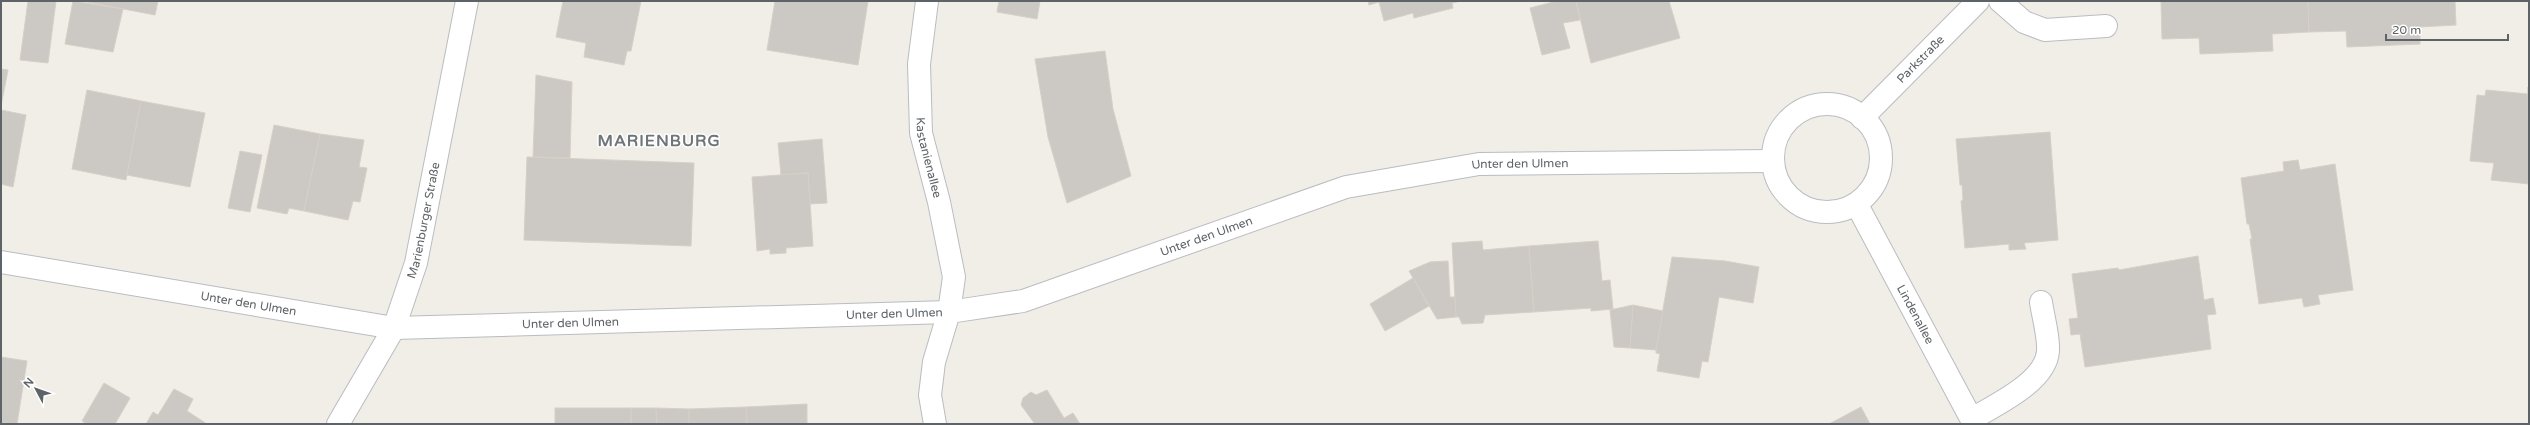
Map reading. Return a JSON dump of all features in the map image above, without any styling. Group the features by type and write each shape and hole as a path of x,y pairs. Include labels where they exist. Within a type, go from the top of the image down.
{"street":[{"name":"Marienburger Straße","path":"338,424 394,328 416,263 467,1"},
{"name":"Kastanienallee","path":"927,1 919,64 921,133 940,202 954,277 949,312 934,362 930,395 935,424"},
{"name":"Parkstraße","path":"1862,118 1978,1"},
{"path":"2000,1 2024,22 2045,30 2106,26"},
{"path":"1824,102 1852,108 1862,118 1873,127 1883,155 1876,183 1857,204 1830,213 1802,207 1780,188 1771,161 1777,133 1796,112 1824,102"},
{"name":"Unter den Ulmen","path":"1,262 394,328 949,312 1023,301 1346,187 1479,164 1771,161"},
{"name":"Lindenallee","path":"1857,204 1973,422"},
{"path":"1973,422 2027,386 2041,369 2048,352 2041,302"}],"building":[{"path":"28,1 56,1 48,63 20,60"},
{"path":"73,1 123,9 113,52 65,44"},
{"path":"82,1 158,1 155,15"},
{"path":"563,1 641,1 631,51 627,51 624,65 584,57 586,43 556,37"},
{"path":"775,1 868,1 858,65 767,50"},
{"path":"999,1 1040,1 1037,19 997,12"},
{"path":"1368,1 1461,1 1452,3 1453,8 1414,18 1413,13 1384,21 1379,2 1369,5"},
{"path":"1557,1 1576,1 1580,20 1563,23 1570,48 1542,55 1530,8"},
{"path":"1576,1 1669,1 1680,38 1591,63"},
{"path":"2161,1 2308,1 2309,32 2272,34 2273,51 2200,54 2199,38 2162,39"},
{"path":"2308,1 2455,1 2456,25 2420,27 2420,44 2347,47 2346,31 2309,32"},
{"path":"1105,51 1113,109 1131,176 1067,203 1048,137 1035,59"},
{"path":"1,69 8,70 1,106"},
{"path":"536,75 572,82 570,158 533,157"},
{"path":"2528,87 2529,184 2491,180 2494,163 2470,161 2477,95 2485,96 2486,90 2528,94"},
{"path":"87,90 141,101 126,180 72,169"},
{"path":"141,101 205,113 190,187 127,175"},
{"path":"1,110 26,115 13,187 1,184"},
{"path":"274,125 320,134 304,211 289,208 287,214 257,208"},
{"path":"2050,132 2058,240 2024,243 2026,249 2009,250 2009,244 1965,248 1961,201 1963,200 1962,185 1960,185 1956,139"},
{"path":"320,134 364,140 359,167 367,168 360,202 353,201 348,220 304,211"},
{"path":"822,139 827,203 810,204 808,173 781,175 778,143"},
{"path":"240,151 262,155 250,212 228,208"},
{"path":"527,157 694,163 691,246 524,240"},
{"path":"2298,160 2300,170 2335,164 2353,290 2318,295 2320,304 2304,307 2302,298 2259,304 2250,239 2252,239 2249,224 2247,224 2241,178 2284,171 2283,162"},
{"path":"808,173 813,246 786,248 786,253 770,254 770,249 757,251 752,177"},
{"path":"1482,241 1483,250 1529,246 1534,312 1485,315 1483,323 1462,324 1459,317 1456,317 1452,243"},
{"path":"1598,241 1602,281 1610,280 1613,309 1591,311 1591,308 1534,312 1529,246"},
{"path":"2198,256 2204,300 2213,298 2216,314 2207,315 2211,349 2085,367 2080,334 2071,335 2069,319 2078,318 2072,274 2118,268 2119,270"},
{"path":"1672,257 1725,261 1759,267 1753,303 1719,297 1708,362 1702,361 1699,378 1657,371 1660,354 1656,353 1656,350"},
{"path":"1448,261 1450,297 1455,297 1456,317 1437,319 1409,271 1430,262"},
{"path":"1413,278 1429,306 1385,331 1370,304"},
{"path":"1633,305 1663,311 1656,350 1630,348"},
{"path":"1633,305 1630,348 1614,347 1610,310"},
{"path":"1,357 27,361 17,424 1,423"},
{"path":"104,383 130,398 115,424 87,424 82,421"},
{"path":"174,389 193,399 187,411 207,424 146,424 153,412 158,415"},
{"path":"1047,390 1064,418 1073,413 1080,424 1035,424 1021,405 1023,398 1031,392 1036,395"},
{"path":"807,404 807,424 747,424 746,407"},
{"path":"746,407 747,424 689,424 689,409"},
{"path":"1861,407 1870,424 1829,424"},
{"path":"555,408 631,408 631,424 555,424"},
{"path":"631,408 656,408 657,424 631,424"},
{"path":"656,408 689,409 689,424 657,424"}],"district":[{"name":"MARIENBURG","path":"659,140"}]}
